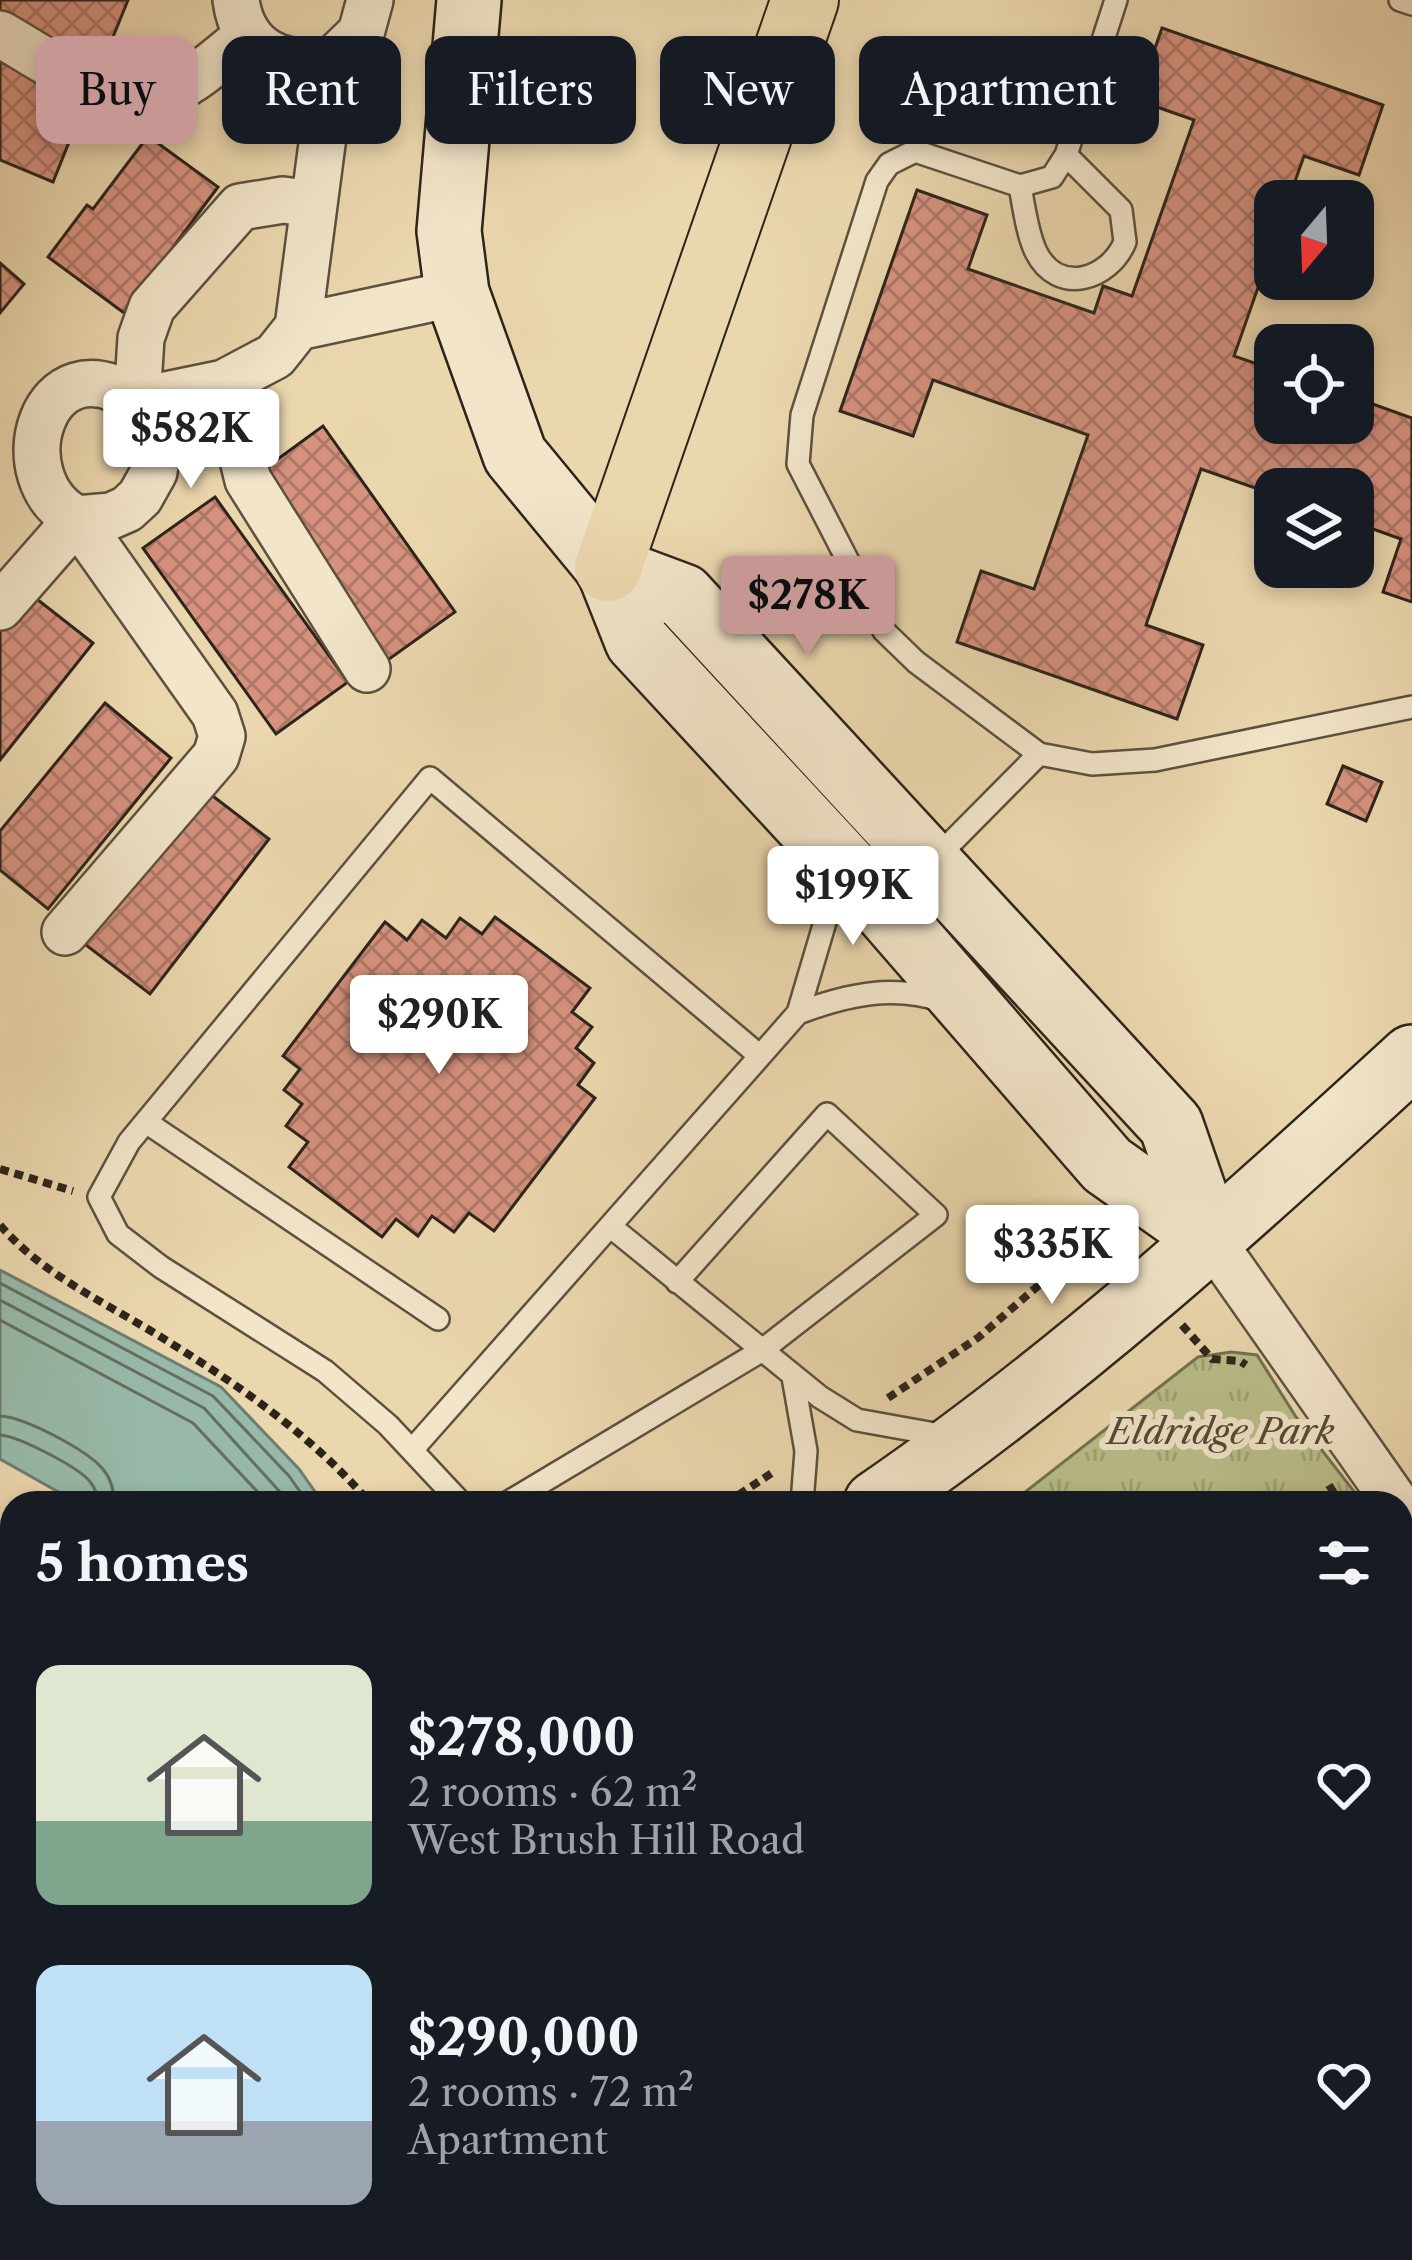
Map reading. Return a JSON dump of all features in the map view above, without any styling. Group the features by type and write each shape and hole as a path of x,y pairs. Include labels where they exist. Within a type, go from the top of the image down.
{"highway":[{"path":"608,568 805,0"}],"main road":[{"path":"469,0 449,231 457,293 514,455 608,568 637,641 804,820 907,885 1171,1124 1210,1238"},
{"path":"608,568 683,596 907,885 974,1012 1107,1165 1210,1238"},
{"path":"894,1491 969,1439 1210,1238 1412,1057"}],"street":[{"path":"359,36 370,0"},
{"path":"0,34 112,95 144,99 180,86 242,18"},
{"path":"137,401 224,383 275,356 298,327 322,144"},
{"path":"137,401 141,338 152,307 240,207 262,201 314,204"},
{"path":"298,327 457,293"},
{"path":"224,383 248,480 368,669"},
{"path":"70,385 106,385 137,401 154,430 157,466 140,497 111,517 88,518 43,502 32,488 20,455 14,412 39,404 70,385"},
{"path":"0,607 88,518"},
{"path":"65,932 216,756 221,736 215,714 88,518"},
{"path":"1210,1238 1393,1491"}],"lane":[{"path":"1116,0 1066,154 1052,177 1020,186 916,151 889,164 877,181 802,415 798,464 884,631 916,662 1039,754 1092,764 1155,760 1412,707"},
{"path":"1400,0 1412,4"},
{"path":"1020,186 1036,254 1047,267 1077,280 1108,270 1125,242 1120,210 1066,154"},
{"path":"907,885 1039,754"},
{"path":"450,1491 325,1371 161,1267 118,1234 99,1197 129,1142 430,778 760,1056"},
{"path":"412,1450 798,1013 825,922 804,820"},
{"path":"798,1013 836,999 883,991 926,995 974,1012"},
{"path":"527,1491 761,1351 936,1215 827,1114 677,1282"},
{"path":"146,1122 438,1318"},
{"path":"610,1226 793,1377 857,1420 969,1439"},
{"path":"793,1377 806,1451 803,1491"}],"path":[{"path":"0,1169 99,1197"},
{"path":"0,1225 26,1256 210,1367 336,1463 360,1491"},
{"path":"857,1420 979,1337 1098,1234"},
{"path":"744,1491 806,1451"}],"green space":[{"name":"Eldridge Park","path":"1231,1352 1257,1355 1296,1417 1354,1491 1026,1491 1198,1357"}],"water":[{"path":"0,1270 221,1387 315,1491 57,1491 0,1459"}],"building":[{"path":"0,0 128,0 113,36 46,36 0,18"},
{"path":"1162,28 1383,105 1359,175 1304,156 1295,180 1254,180 1254,299 1234,356 1254,363 1254,444 1374,444 1374,404 1412,418 1412,602 1383,592 1401,539 1374,529 1374,468 1254,468 1254,488 1201,469 1146,625 1203,645 1177,719 957,642 981,571 1034,589 1088,435 933,380 913,436 840,411 917,190 987,215 968,269 1094,313 1103,286 1132,296 1194,120 1159,108"},
{"path":"0,62 36,76 36,144 68,144 53,182 0,160"},
{"path":"142,144 159,144 218,187 124,313 48,257 87,205 93,209"},
{"path":"0,263 24,284 0,313"},
{"path":"323,426 455,612 385,662 253,477"},
{"path":"215,497 348,682 276,734 143,548"},
{"path":"24,589 93,643 0,760 0,620"},
{"path":"105,703 171,758 48,909 0,870 0,831"},
{"path":"1343,766 1382,782 1366,821 1327,804"},
{"path":"201,787 269,839 150,994 82,942"},
{"path":"495,917 590,988 572,1012 592,1027 576,1048 594,1063 578,1085 595,1098 494,1231 469,1213 454,1232 432,1216 418,1236 396,1219 382,1237 289,1167 308,1142 286,1126 302,1104 284,1090 300,1069 283,1056 385,922 407,940 422,920 446,938 460,918 482,934"}]}
